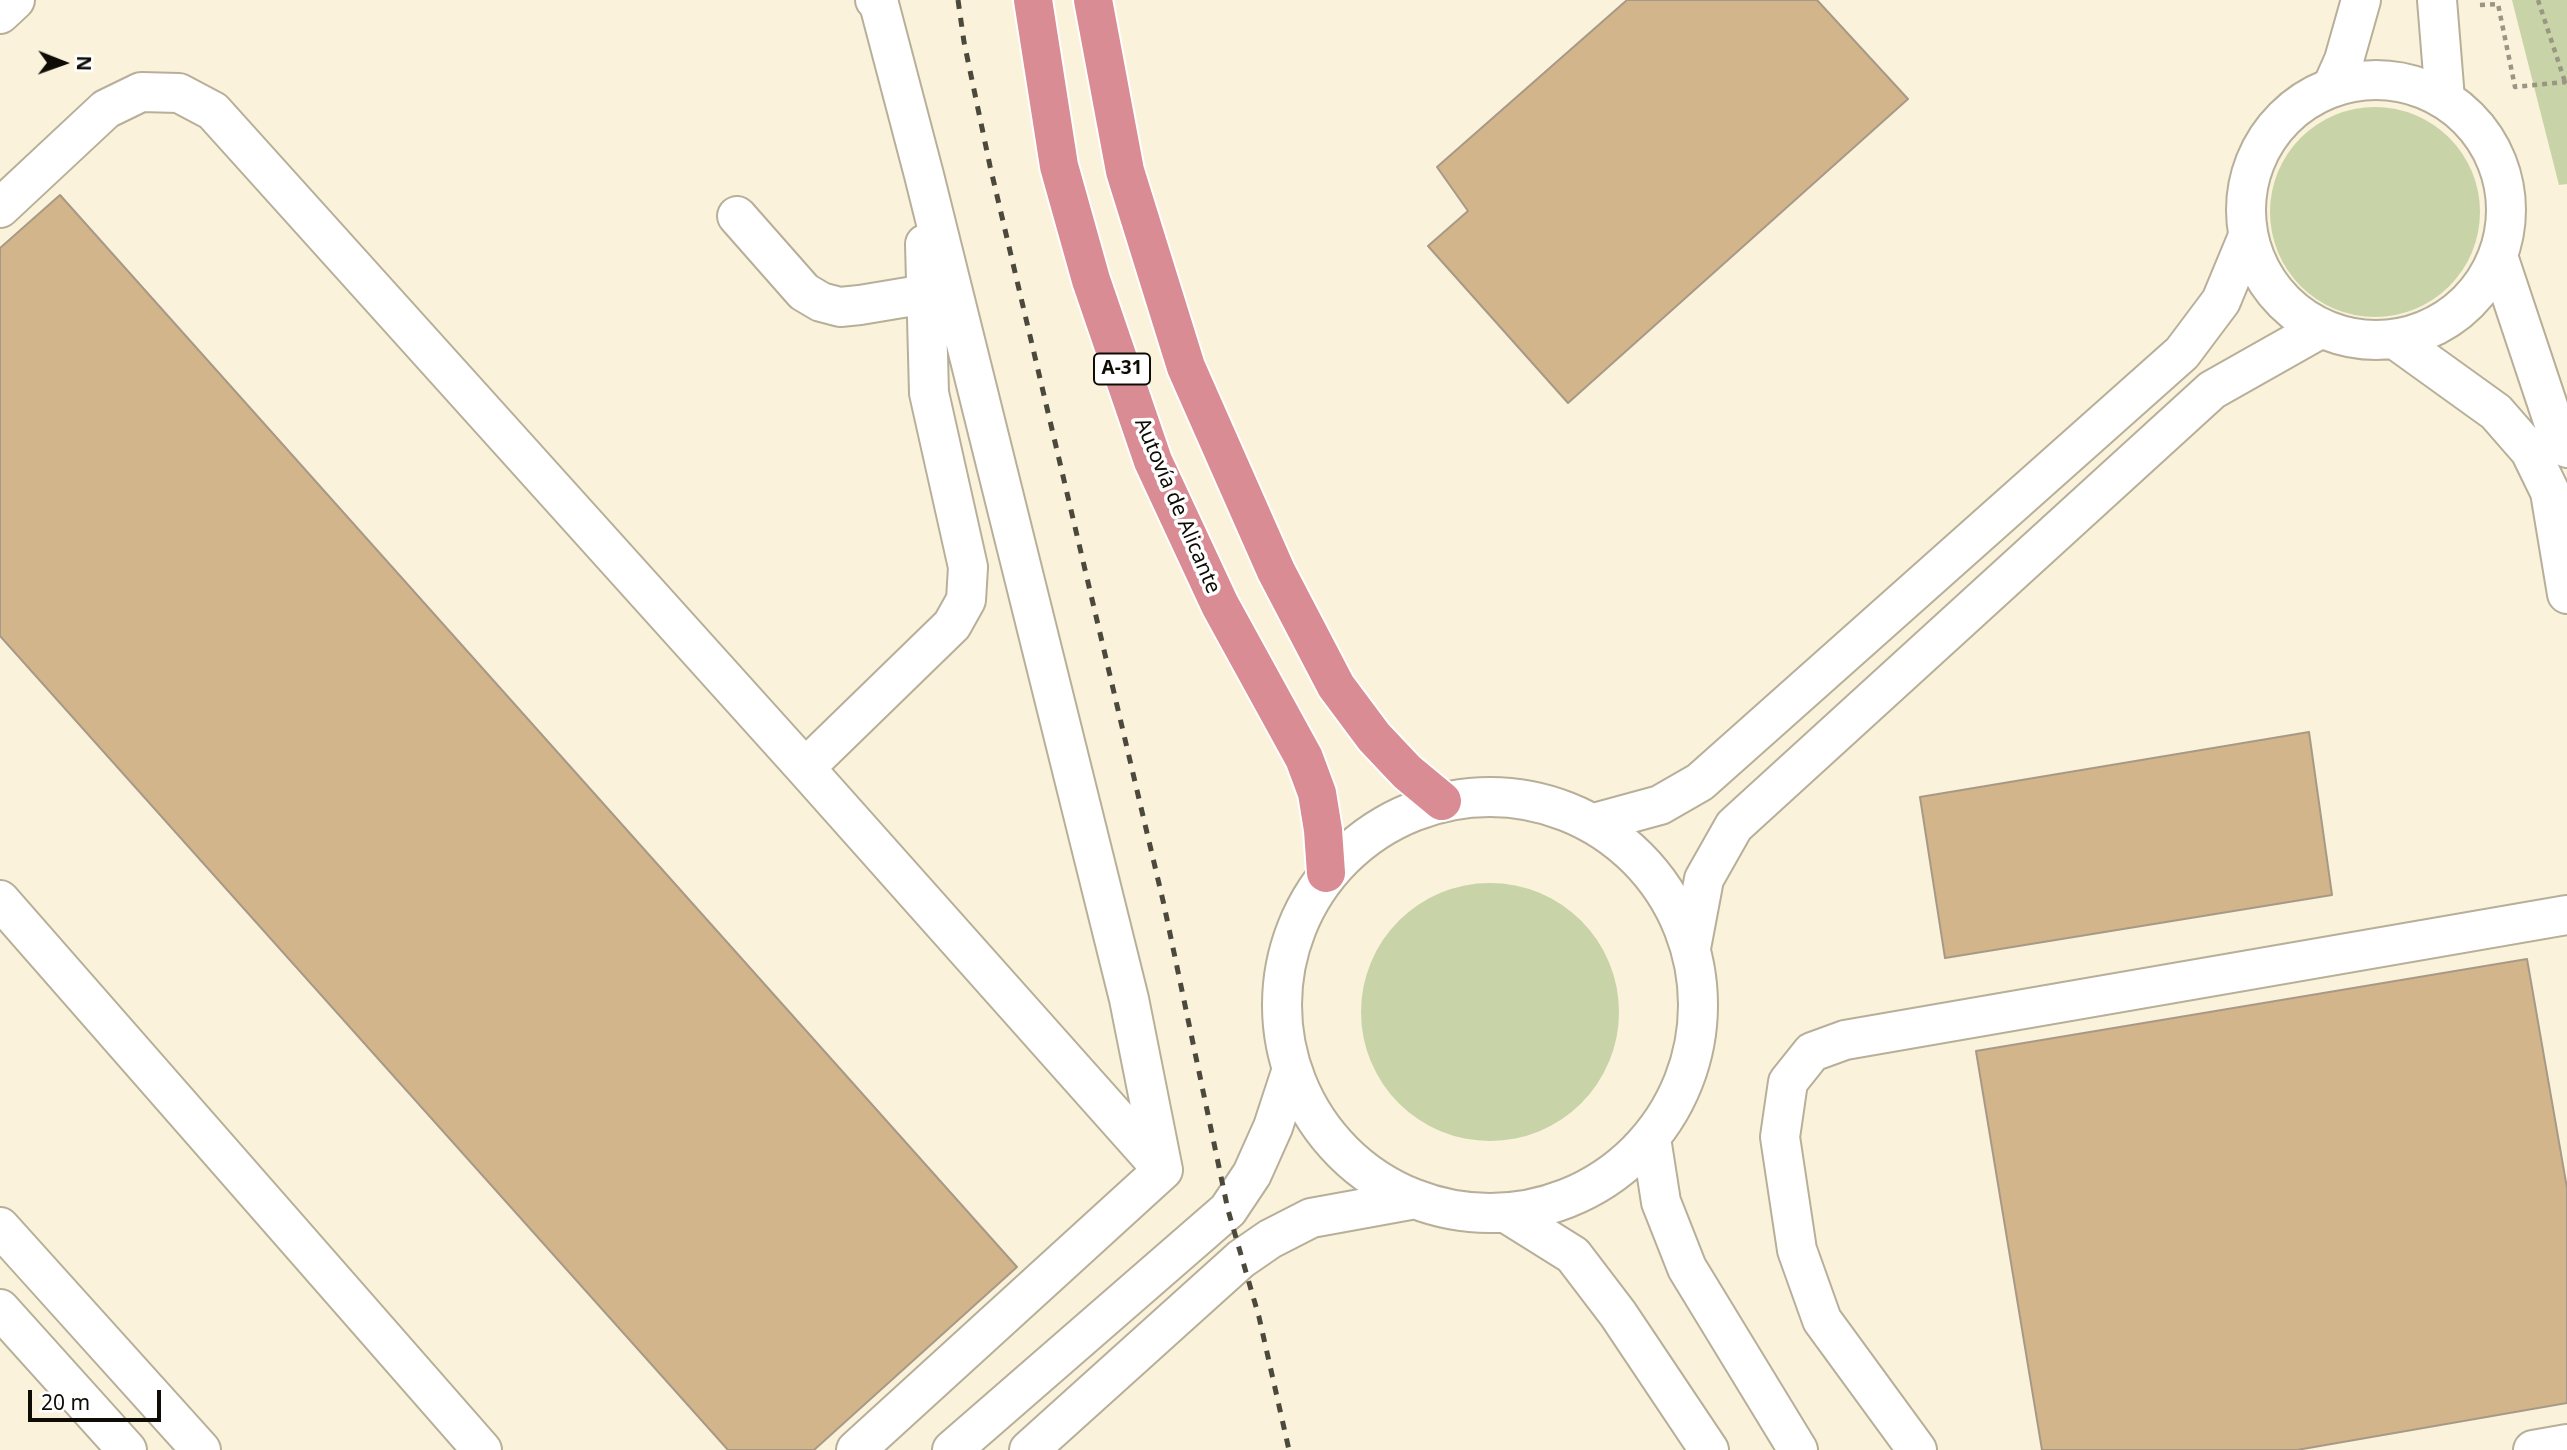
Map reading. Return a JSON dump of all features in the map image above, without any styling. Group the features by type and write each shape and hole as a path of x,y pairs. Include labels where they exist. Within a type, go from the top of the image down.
{"highway":[{"name":"Autovía de Alicante","path":"1033,0 1059,166 1091,280 1149,448 1220,605 1304,758 1317,793 1326,873"},
{"name":"A-31","path":"1093,0 1125,171 1186,367 1276,571 1336,686 1374,737 1407,772 1442,801"}],"street":[{"path":"0,14 15,0"},
{"path":"875,0 879,4 924,175 1129,999 1163,1170"},
{"path":"2332,87 2344,60 2361,0"},
{"path":"2437,4 2445,99"},
{"path":"2360,80 2389,80 2418,86 2445,99 2468,118 2486,141 2499,168 2505,197 2505,227 2498,256 2475,296 2439,325 2396,340 2370,341 2344,337 2320,329 2294,313 2273,291 2257,265 2248,236 2245,205 2248,186 2262,147 2274,127 2310,97 2332,87 2360,80"},
{"path":"0,208 106,109 141,92 179,93 213,111 1163,1170"},
{"path":"805,768 952,625 966,600 968,567 929,393 924,175"},
{"path":"737,216 804,292 821,302 841,307 860,306 926,294"},
{"path":"1594,823 1660,805 1700,782 2182,353 2221,301 2248,236"},
{"path":"2498,256 2562,442 2550,492"},
{"path":"1691,948 1704,879 1734,826 2212,390 2320,329"},
{"path":"2396,340 2496,412 2530,451 2550,492 2567,594"},
{"path":"1493,795 1545,803 1594,823 1637,856 1670,898 1691,948 1699,1015 1685,1080 1651,1138 1611,1177 1562,1202 1509,1215 1475,1215 1442,1210 1410,1200 1359,1169 1318,1126 1291,1072 1280,1003 1292,934 1326,873 1378,827 1442,801 1493,795"},
{"path":"0,900 482,1450"},
{"path":"1917,1450 1822,1320 1797,1250 1780,1137 1788,1082 1812,1052 1845,1040 2567,915"},
{"path":"952,1450 1228,1210 1252,1174 1268,1139 1291,1072"},
{"path":"1651,1138 1661,1202 1687,1268 1798,1450"},
{"path":"856,1450 1163,1170"},
{"path":"1029,1450 1241,1259 1270,1239 1311,1218 1410,1200"},
{"path":"1509,1215 1573,1255 1618,1314 1709,1450"},
{"path":"0,1227 201,1450"},
{"path":"0,1308 127,1450"},
{"path":"2533,1450 2567,1444"}],"path":[{"path":"2437,4 2498,4 2515,87 2566,83 2538,0"}],"green space":[{"path":"2512,0 2567,0 2567,184 2559,185"},
{"path":"2375,107 2396,109 2415,115 2449,138 2472,172 2478,191 2478,233 2472,252 2449,286 2415,309 2396,315 2375,317 2354,315 2335,309 2301,286 2278,252 2272,233 2270,212 2272,191 2278,172 2301,138 2335,115 2354,109"},
{"path":"1490,883 1515,886 1551,898 1572,912 1590,930 1609,963 1619,1012 1616,1037 1604,1073 1590,1094 1572,1112 1539,1131 1490,1141 1465,1138 1429,1126 1408,1112 1390,1094 1371,1061 1361,1012 1364,987 1376,951 1390,930 1408,912 1441,893"}],"building":[{"path":"1627,0 1817,0 1908,99 1568,403 1428,246 1468,211 1437,167"},
{"path":"60,195 1017,1267 814,1450 728,1450 0,636 0,248"},
{"path":"2309,732 2332,895 1945,958 1920,797"},
{"path":"2527,959 2567,1188 2567,1403 2297,1450 2042,1450 1976,1051"}],"railway":[{"path":"958,0 990,166 1164,905 1228,1210 1259,1317 1289,1450"}]}
